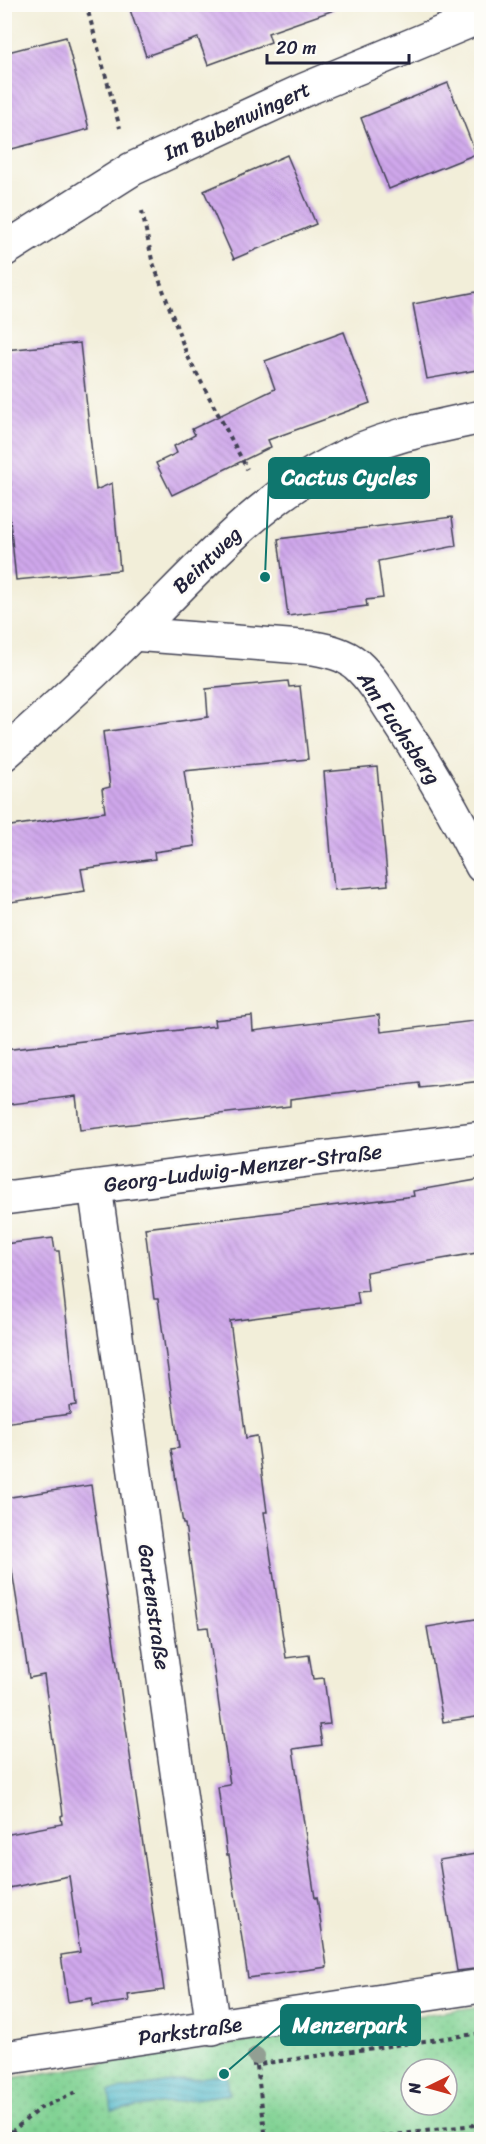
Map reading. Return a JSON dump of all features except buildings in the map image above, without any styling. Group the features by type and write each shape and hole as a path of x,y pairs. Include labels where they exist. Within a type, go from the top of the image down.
{"street":[{"name":"Im Bubenwingert","path":"4,250 132,169 304,90 482,16"},
{"name":"Beintweg","path":"4,754 133,634 213,551 292,488 334,462 380,441 482,417"},
{"name":"Am Fuchsberg","path":"133,634 314,648 336,653 355,663 380,693 419,752 482,866"},
{"name":"Georg-Ludwig-Menzer-Straße","path":"4,1198 482,1138"},
{"name":"Gartenstraße","path":"95,1187 213,2028"},
{"name":"Parkstraße","path":"4,2058 482,1986"}],"path":[{"path":"86,4 132,169"},
{"path":"152,260 187,355 267,506"},
{"path":"248,2065 257,2066 482,2033"},
{"path":"257,2066 266,2139"},
{"path":"4,2138 39,2109 80,2091"},
{"path":"354,2139 482,2124"}],"green space":[{"path":"481,2006 481,2139 5,2140 5,2079"}],"water":[{"path":"227,2074 229,2094 112,2111 109,2091"}],"place":[{"name":"Cactus Cycles","path":"265,577"},
{"name":"Menzerpark","path":"224,2074"}]}
